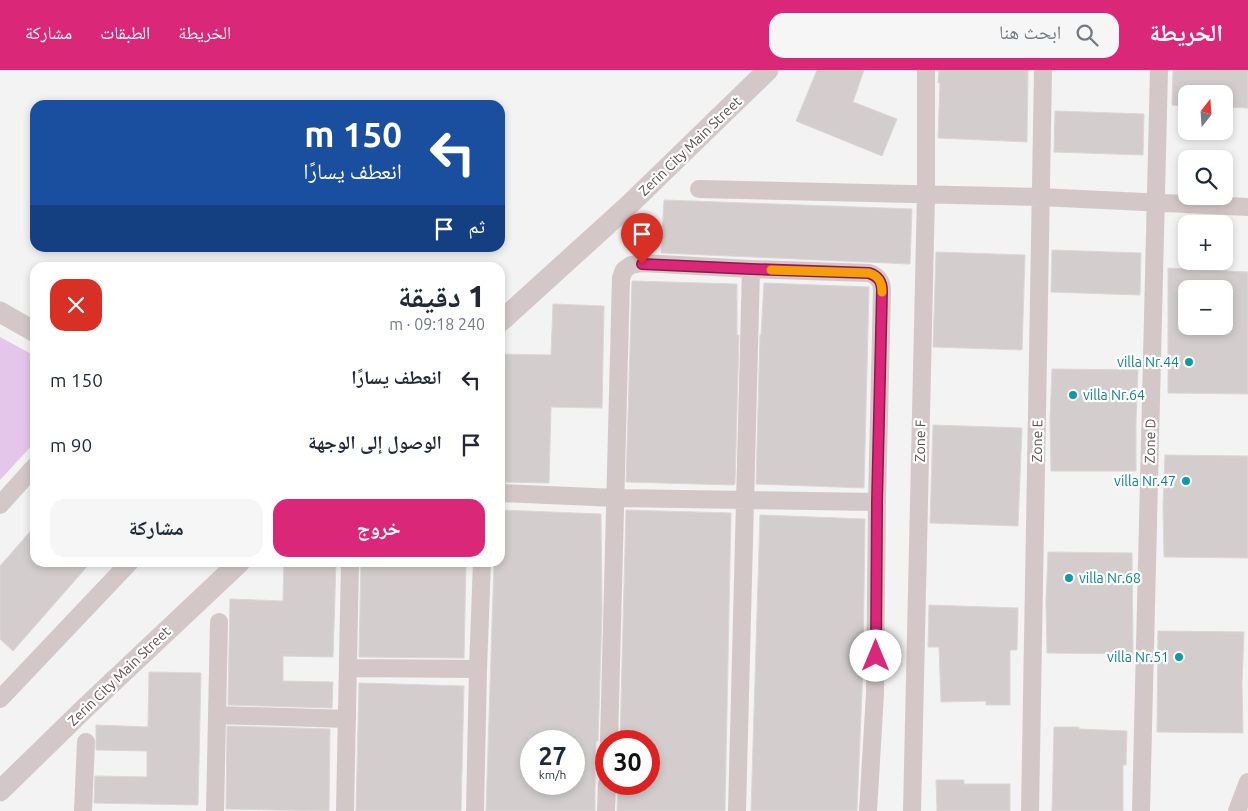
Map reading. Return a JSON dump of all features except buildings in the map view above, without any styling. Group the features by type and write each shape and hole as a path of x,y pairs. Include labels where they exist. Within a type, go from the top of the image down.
{"street":[{"name":"Zerin City Main Street","path":"505,317 630,204 768,70"},
{"name":"Zone F","path":"912,811 926,194 926,70"},
{"name":"Zone E","path":"1030,811 1043,70"},
{"name":"Zone D","path":"1141,811 1159,70"},
{"path":"699,189 1040,197 1248,207"},
{"path":"608,730 621,278 624,270 631,266 642,264 869,273 878,278 882,291 875,694 868,811"},
{"path":"737,811 751,269"},
{"path":"0,312 30,329"},
{"path":"1,502 30,471"},
{"path":"505,493 616,498 877,502"},
{"path":"0,699 125,567"},
{"name":"Zerin City Main Street","path":"0,791 235,567"},
{"path":"345,811 350,567"},
{"path":"475,811 482,567"},
{"path":"215,811 219,622"},
{"path":"349,668 478,669"},
{"path":"218,715 347,719"},
{"path":"83,811 86,742"},
{"path":"1237,811 1248,782"},
{"path":"606,811 607,795"}],"shaded area":[{"path":"0,337 30,353 30,447 0,480"}],"slow traffic":[{"path":"771,270 869,273 874,274 878,278 882,286 882,292"}],"place":[{"name":"villa Nr.44","path":"1189,362"},
{"name":"villa Nr.64","path":"1073,395"},
{"name":"villa Nr.47","path":"1186,481"},
{"name":"villa Nr.68","path":"1069,578"},
{"name":"villa Nr.51","path":"1179,657"}],"route":[{"path":"642,264 869,273 874,274 878,278 882,291 877,502 876,656"}]}
